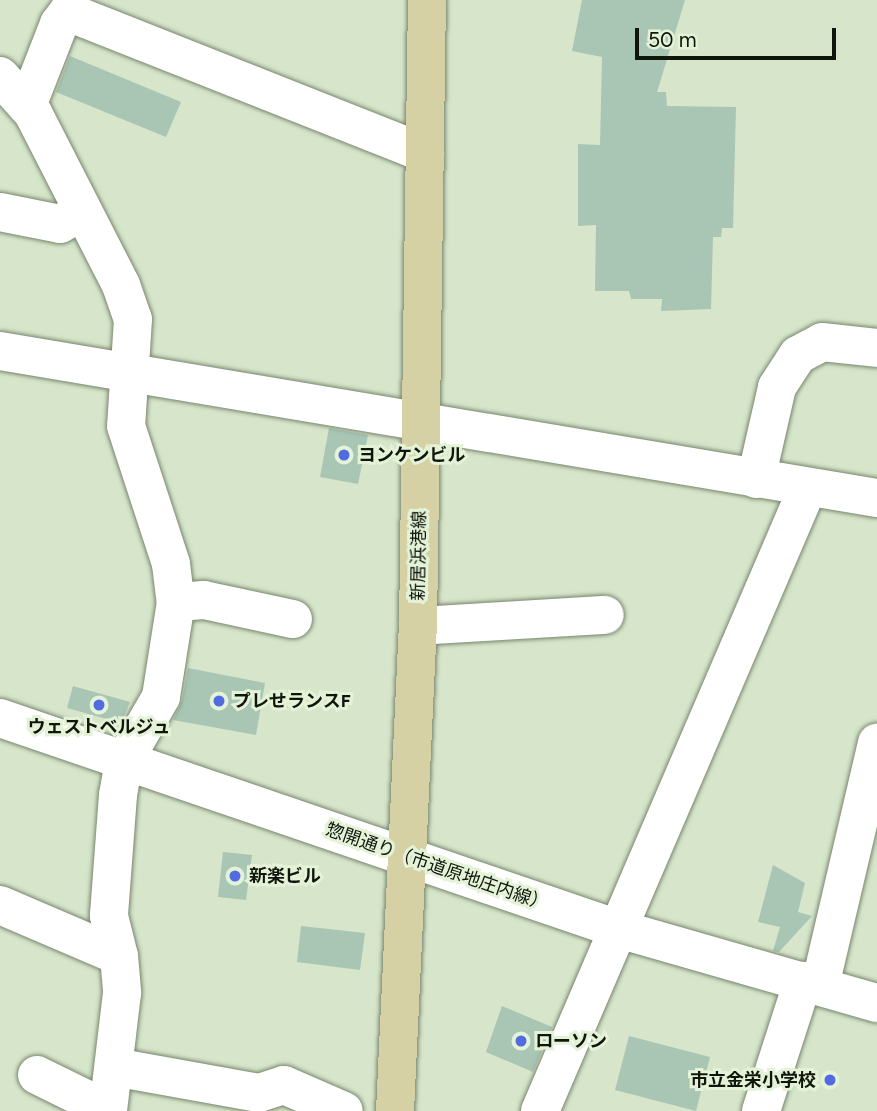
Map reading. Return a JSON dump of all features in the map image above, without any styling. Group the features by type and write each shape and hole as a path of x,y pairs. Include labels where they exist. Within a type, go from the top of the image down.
{"main road":[{"name":"新居浜港線","path":"395,1111 405,855 418,626 427,0"}],"street":[{"path":"27,106 59,24 68,12 425,153"},
{"path":"0,76 27,106 80,212 121,285 133,319 132,373 126,426 171,564 176,601 161,697 124,761 109,916 119,956 122,993 108,1110 37,1075"},
{"path":"0,212 60,224 80,212"},
{"path":"757,480 777,387 798,355 822,342 877,348"},
{"path":"0,351 421,418 807,489 877,498"},
{"path":"540,1111 615,928 807,489"},
{"path":"176,601 204,600 293,619"},
{"path":"418,626 605,615"},
{"name":"惣開通り（市道原地庄内線）","path":"0,718 615,928 877,1003"},
{"path":"761,1111 812,984 877,743"},
{"path":"0,905 119,956"},
{"path":"114,1067 259,1093 284,1085 344,1111"}],"building":[{"path":"582,0 685,0 657,92 666,92 667,106 736,107 733,228 722,228 721,237 713,237 711,309 661,311 662,299 631,299 629,291 595,291 596,225 578,226 578,144 600,145 602,57 572,51"},
{"path":"70,56 181,102 166,137 56,92"},
{"name":"ヨンケンビル","path":"329,428 368,435 358,484 320,477"},
{"name":"プレせランスF","path":"188,668 265,683 256,735 173,720 182,701"},
{"name":"ウェストベルジュ","path":"73,686 130,702 121,723 67,708"},
{"name":"新楽ビル","path":"223,852 252,855 246,900 218,897"},
{"path":"773,865 805,883 798,912 812,916 779,952 773,951 780,927 758,922"},
{"path":"301,926 365,933 360,970 297,962"},
{"name":"ローソン","path":"502,1006 552,1027 533,1072 486,1052"},
{"path":"629,1036 710,1057 696,1111 615,1090"}],"place":[{"name":"ヨンケンビル","path":"344,455"},
{"name":"プレせランスF","path":"219,701"},
{"name":"ウェストベルジュ","path":"99,705"},
{"name":"新楽ビル","path":"235,876"},
{"name":"ローソン","path":"521,1041"},
{"name":"市立金栄小学校","path":"830,1080"}]}
